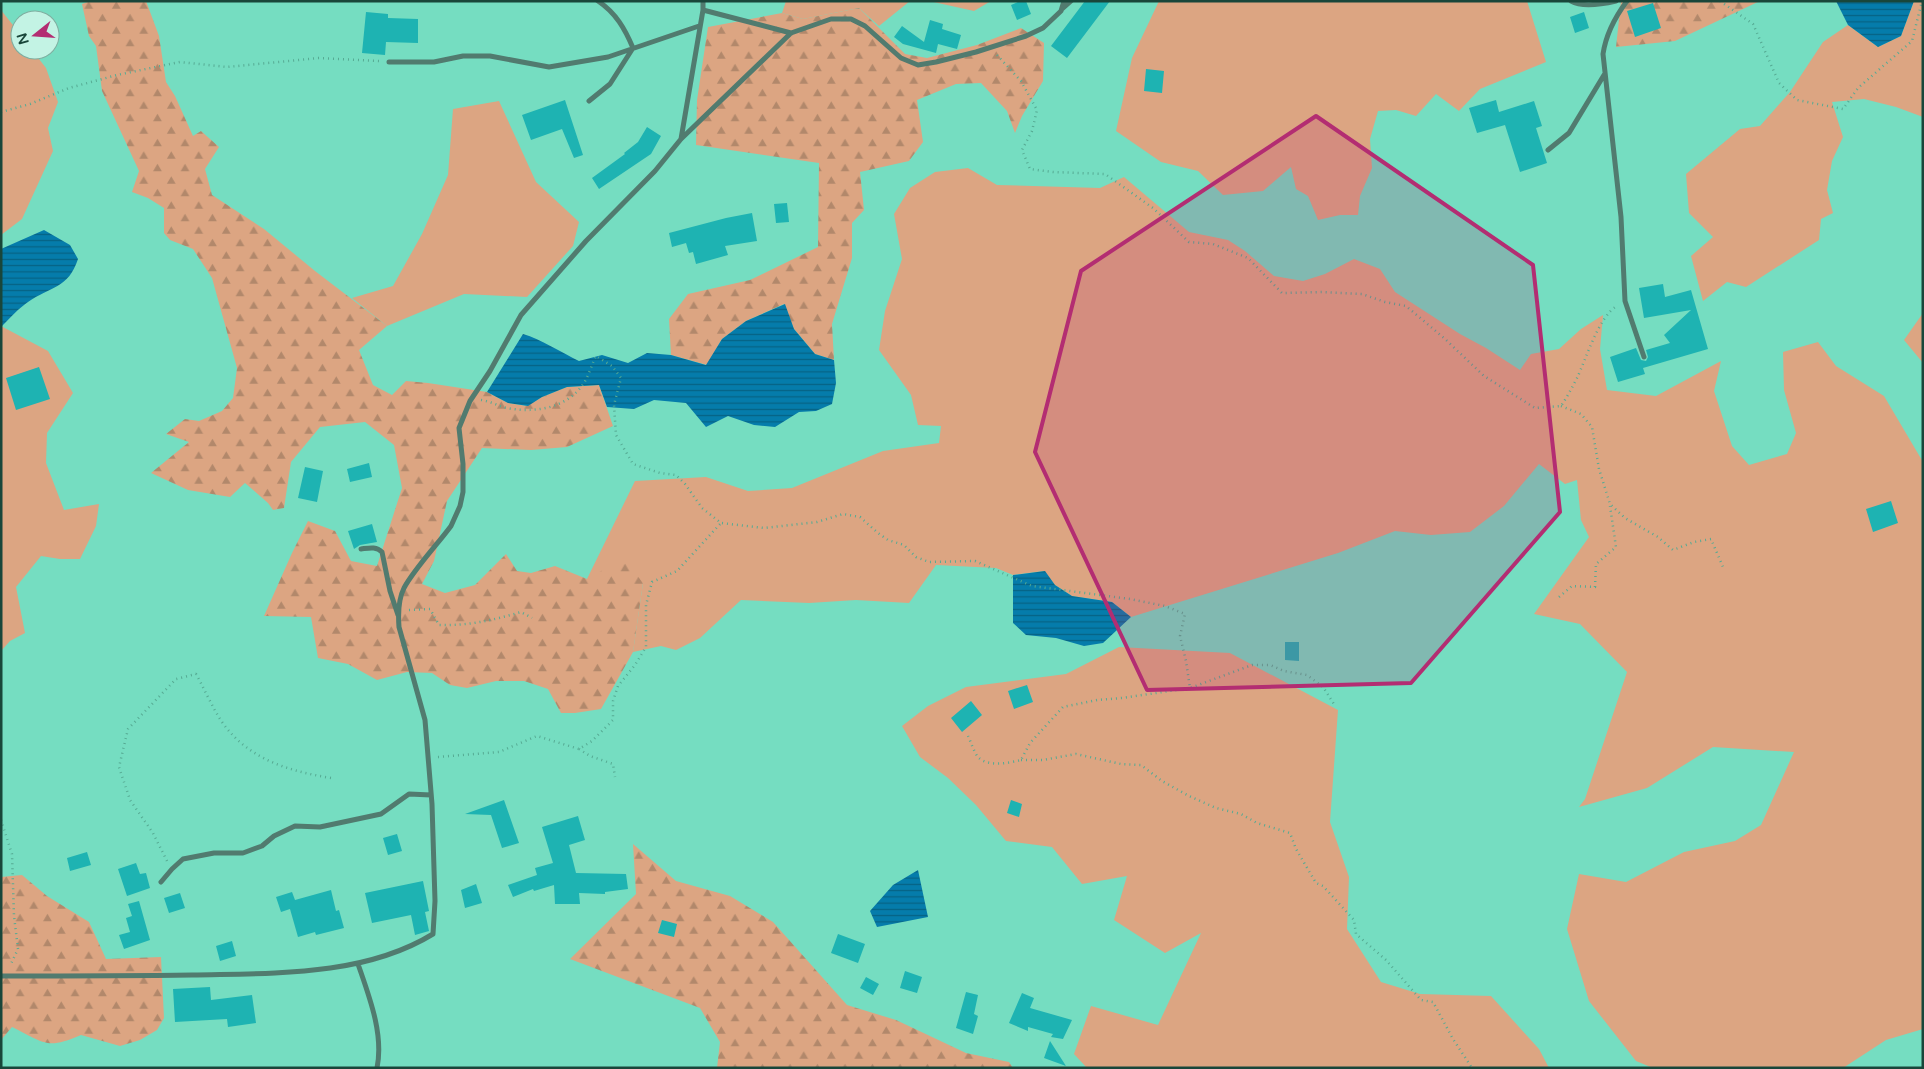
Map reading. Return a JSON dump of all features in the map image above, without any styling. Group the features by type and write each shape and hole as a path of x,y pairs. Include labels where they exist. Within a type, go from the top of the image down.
{"street":[{"path":"598,1 614,15 625,30 633,48"},
{"path":"681,139 703,1"},
{"path":"1061,11 1064,1"},
{"path":"3,976 101,977 238,974 302,970 358,964 387,956 422,941 433,934 435,901 431,795 425,720 399,627 398,616 404,589 451,526 460,506 464,483 459,428 470,400 490,371 521,315 586,241 655,171 681,139 790,33 831,19 851,19 866,26 901,58 918,65 990,48 1026,36 1043,28 1071,1"},
{"path":"1571,1 1575,3 1602,4 1616,1"},
{"path":"1627,1 1618,13 1605,40 1603,54 1621,217 1625,301 1644,357"},
{"path":"703,10 790,33"},
{"path":"389,62 434,62 463,56 490,56 549,67 608,57 700,26"},
{"path":"589,101 610,84 633,48"},
{"path":"1548,150 1569,132 1604,74"},
{"path":"362,549 374,548 382,552 394,608 398,616"},
{"path":"161,882 183,859 214,852 243,853 262,846 274,836 294,826 320,827 381,814 409,794 431,795"},
{"path":"358,964 370,1000 380,1048 377,1068"}],"path":[{"path":"1720,1 1753,24 1779,83 1797,100 1843,109 1858,88 1912,41 1922,1"},
{"path":"990,48 1021,81 1037,110 1032,131 1022,150 1030,169 1105,174 1153,208 1189,242 1213,244 1248,258 1282,293 1323,292 1362,294 1385,302 1406,306 1444,338 1484,376 1535,408 1561,406 1581,414 1592,427 1599,469 1610,504 1616,547 1596,564 1595,587 1572,586 1559,597"},
{"path":"1,112 30,104 69,88 117,75 180,62 227,67 319,58 389,62"},
{"path":"1561,406 1604,322 1612,309 1625,301"},
{"path":"470,400 484,400 506,408 528,410 542,409 566,402 582,387 596,356 612,366 621,378 614,404 616,435 633,464 660,473 676,475 702,508 721,523 764,528 817,522 843,514 860,517 888,540 904,545 916,557 929,562 975,561 1032,586 1130,599 1165,606 1185,614 1180,636 1190,688"},
{"path":"1610,504 1625,518 1658,537 1673,550 1711,538 1723,567"},
{"path":"579,750 592,741 613,720 613,701 618,686 636,665 646,647 646,605 652,582 677,571 721,523"},
{"path":"400,603 410,611 430,609 439,626 495,620 522,612 532,618"},
{"path":"1021,760 1030,743 1063,707 1097,700 1190,688 1252,665 1270,665 1284,671 1307,675 1323,687 1334,704"},
{"path":"172,869 152,833 130,800 119,767 128,730 176,679 196,674 222,722 247,749 281,767 305,774 330,778"},
{"path":"428,759 499,752 537,736 613,764 615,776"},
{"path":"968,736 978,757 991,763 1043,760 1076,754 1121,764 1142,765 1162,781 1189,796 1216,808 1241,814 1257,823 1290,834 1296,850 1316,883 1323,886 1354,920 1356,934 1386,960 1421,1000 1433,1002 1453,1039 1472,1068"},
{"path":"1,820 12,854 14,916 18,949 3,976"}],"highlighted area":[{"path":"1316,116 1533,265 1560,512 1411,683 1147,690 1035,452 1081,271"}],"green space":[{"path":"90,1 146,1 159,36 166,82 175,96 193,136 201,131 219,147 205,169 212,195 264,229 387,326 359,350 373,385 392,395 406,381 428,383 487,392 508,403 527,406 542,397 567,387 599,385 613,426 567,447 531,450 482,448 447,501 434,561 422,584 445,593 475,585 506,554 517,571 531,573 555,566 587,579 624,558 643,583 633,652 601,709 561,713 548,689 524,681 496,681 467,688 450,685 432,673 407,672 377,680 348,664 318,658 311,617 264,616 308,521 335,531 351,561 377,566 402,488 394,445 365,422 320,427 291,462 284,508 273,510 268,503 245,483 230,497 188,490 151,473 189,442 166,434 185,419 199,421 222,411 233,398 237,368 212,278 193,249 170,240 164,233 164,208 148,198 132,192 139,171 102,91 96,46 89,36 82,4"},
{"path":"786,1 910,1 879,26 859,8 803,19 782,13"},
{"path":"929,1 991,1 974,11"},
{"path":"1159,1 1527,1 1546,62 1480,89 1459,111 1436,94 1416,116 1396,110 1378,111 1370,139 1372,168 1360,196 1358,215 1340,215 1318,220 1308,196 1296,189 1291,167 1263,191 1223,195 1198,171 1161,162 1116,131 1132,58"},
{"path":"1621,1 1760,1 1675,41 1616,47"},
{"path":"1914,1 1923,1 1923,117 1896,107 1864,99 1832,102 1843,137 1832,161 1827,190 1833,213 1821,219 1819,240 1746,287 1727,282 1703,301 1691,256 1713,237 1689,213 1686,174 1740,129 1760,126 1790,92 1823,42 1848,25 1878,47 1901,36"},
{"path":"859,8 905,54 927,58 977,45 1021,28 1044,43 1043,81 1022,116 1015,133 1007,111 981,83 956,84 917,100 923,142 909,161 860,172 864,210 852,223 852,258 832,324 834,360 815,354 794,329 784,304 746,321 722,339 707,365 671,355 669,319 688,294 750,280 818,247 819,163 696,145 697,100 708,27 782,13 803,19"},
{"path":"1,10 10,21 10,60 40,60 46,68 58,102 48,128 53,151 22,219 1,235"},
{"path":"499,101 536,182 579,222 573,246 527,297 464,294 387,326 352,298 393,286 422,234 448,175 453,109"},
{"path":"968,168 997,185 1100,188 1124,177 1189,232 1228,240 1245,251 1274,276 1303,281 1325,274 1354,259 1380,269 1395,292 1520,370 1531,354 1559,349 1581,329 1603,315 1600,349 1607,390 1656,396 1721,361 1714,391 1732,446 1749,465 1787,454 1796,433 1784,390 1783,352 1818,342 1836,366 1884,396 1923,462 1923,1029 1886,1040 1843,1068 1653,1068 1636,1061 1589,1001 1567,929 1579,874 1626,882 1684,852 1735,841 1761,825 1794,752 1713,747 1647,788 1579,807 1585,799 1627,672 1580,624 1534,614 1589,537 1581,520 1577,480 1565,484 1539,464 1504,506 1470,532 1431,535 1395,531 1338,553 1131,617 1112,602 1072,596 1055,585 1044,571 1013,575 996,568 936,565 909,603 856,600 809,603 741,600 700,638 676,650 661,646 633,652 643,583 587,579 635,481 706,477 748,491 792,488 883,451 939,443 941,426 918,425 911,395 879,350 885,311 902,259 894,214 910,188 935,172"},
{"path":"1923,313 1923,363 1904,340"},
{"path":"1,326 48,351 73,393 47,433 46,463 64,510 99,504 96,526 80,559 60,559 41,556 16,587 25,633 10,641 1,651"},
{"path":"1119,647 1230,653 1338,710 1330,822 1349,877 1347,929 1381,982 1420,994 1491,996 1539,1049 1549,1068 1087,1068 1074,1054 1091,1006 1158,1025 1201,933 1165,953 1114,920 1127,876 1082,884 1052,847 1006,841 976,805 948,778 920,757 902,726 928,706 966,687 1066,674"},
{"path":"633,844 676,881 730,896 773,922 847,1005 896,1020 966,1053 1009,1062 1013,1068 717,1068 720,1042 700,1008 570,959 636,894"},
{"path":"22,875 47,896 89,922 106,959 161,957 164,1018 157,1030 140,1040 120,1046 81,1035 69,1040 46,1043 12,1027 1,1040 1,877"}],"water":[{"path":"1836,1 1914,1 1901,36 1878,47 1848,25"},
{"path":"44,230 70,245 78,259 74,269 64,282 28,302 2,326 1,249"},
{"path":"785,304 794,329 815,354 834,360 836,383 832,404 816,411 799,412 775,427 754,425 728,416 706,427 686,403 654,400 634,409 607,407 599,385 567,387 542,397 528,406 508,403 487,392 523,334 579,361 602,355 628,363 647,353 671,355 706,365 722,339 746,321"},
{"path":"1045,571 1055,585 1072,596 1112,602 1131,617 1103,643 1084,646 1056,638 1026,635 1013,623 1013,575"},
{"path":"918,870 928,917 877,927 870,911 893,885"}],"building":[{"path":"1020,1 1026,1 1031,14 1017,20 1011,5"},
{"path":"1085,1 1110,1 1067,58 1051,46"},
{"path":"1653,3 1661,28 1635,37 1627,11"},
{"path":"366,12 388,14 388,18 418,19 418,43 386,42 385,55 362,53"},
{"path":"1584,12 1589,28 1575,33 1570,17"},
{"path":"930,20 943,24 942,29 961,35 957,49 938,44 936,53 903,44 894,37 902,26 924,42"},
{"path":"1146,69 1164,71 1162,93 1144,91"},
{"path":"565,100 583,155 574,158 562,129 531,140 522,115"},
{"path":"1496,100 1499,112 1534,101 1542,126 1536,128 1547,163 1520,172 1505,125 1477,133 1469,108"},
{"path":"647,127 661,136 651,154 599,189 592,178 638,142"},
{"path":"787,203 789,222 776,223 774,204"},
{"path":"752,213 757,241 725,246 728,255 696,264 693,252 689,253 686,243 672,247 669,233"},
{"path":"1663,284 1665,297 1691,290 1708,349 1643,368 1645,374 1618,382 1610,357 1636,348 1641,360 1646,361 1648,357 1646,350 1670,343 1664,335 1691,310 1644,318 1639,288"},
{"path":"39,367 50,399 16,410 6,378"},
{"path":"369,463 372,477 350,482 347,469"},
{"path":"305,467 323,471 317,502 298,498"},
{"path":"1891,501 1898,523 1873,532 1866,509"},
{"path":"372,524 377,542 360,545 354,549 348,531"},
{"path":"1285,642 1299,642 1299,661 1285,660"},
{"path":"1027,685 1033,702 1014,709 1008,691"},
{"path":"971,701 982,715 962,732 951,718"},
{"path":"504,800 519,843 502,848 491,815 465,814"},
{"path":"1011,800 1022,804 1019,817 1007,813"},
{"path":"578,816 585,840 569,845 576,873 626,874 628,889 605,892 605,894 579,893 580,904 555,904 554,885 534,891 533,889 513,897 508,885 537,875 535,868 553,863 542,827"},
{"path":"397,834 402,851 388,855 383,838"},
{"path":"87,852 91,865 70,871 67,858"},
{"path":"136,863 140,874 146,873 150,888 127,896 118,869"},
{"path":"423,881 429,911 425,912 429,931 415,935 411,915 372,923 365,893"},
{"path":"476,884 482,903 465,908 461,890"},
{"path":"331,890 336,911 339,910 344,928 316,935 315,932 298,937 290,909 281,912 276,897 292,892 295,900"},
{"path":"180,893 185,908 169,913 164,898"},
{"path":"139,901 150,940 124,949 119,935 130,932 126,918 132,916 128,904"},
{"path":"662,920 677,924 674,937 658,933"},
{"path":"838,934 865,944 858,963 831,953"},
{"path":"232,941 236,956 220,961 216,946"},
{"path":"905,971 922,977 917,993 900,988"},
{"path":"866,977 879,984 873,995 860,988"},
{"path":"210,987 211,1000 252,995 256,1023 228,1027 227,1019 175,1022 173,989"},
{"path":"966,992 978,995 974,1014 978,1016 973,1034 956,1028"},
{"path":"1022,993 1034,998 1030,1008 1072,1020 1063,1039 1051,1037 1053,1034 1028,1027 1028,1031 1009,1023"},
{"path":"1050,1041 1066,1066 1044,1058"}]}
